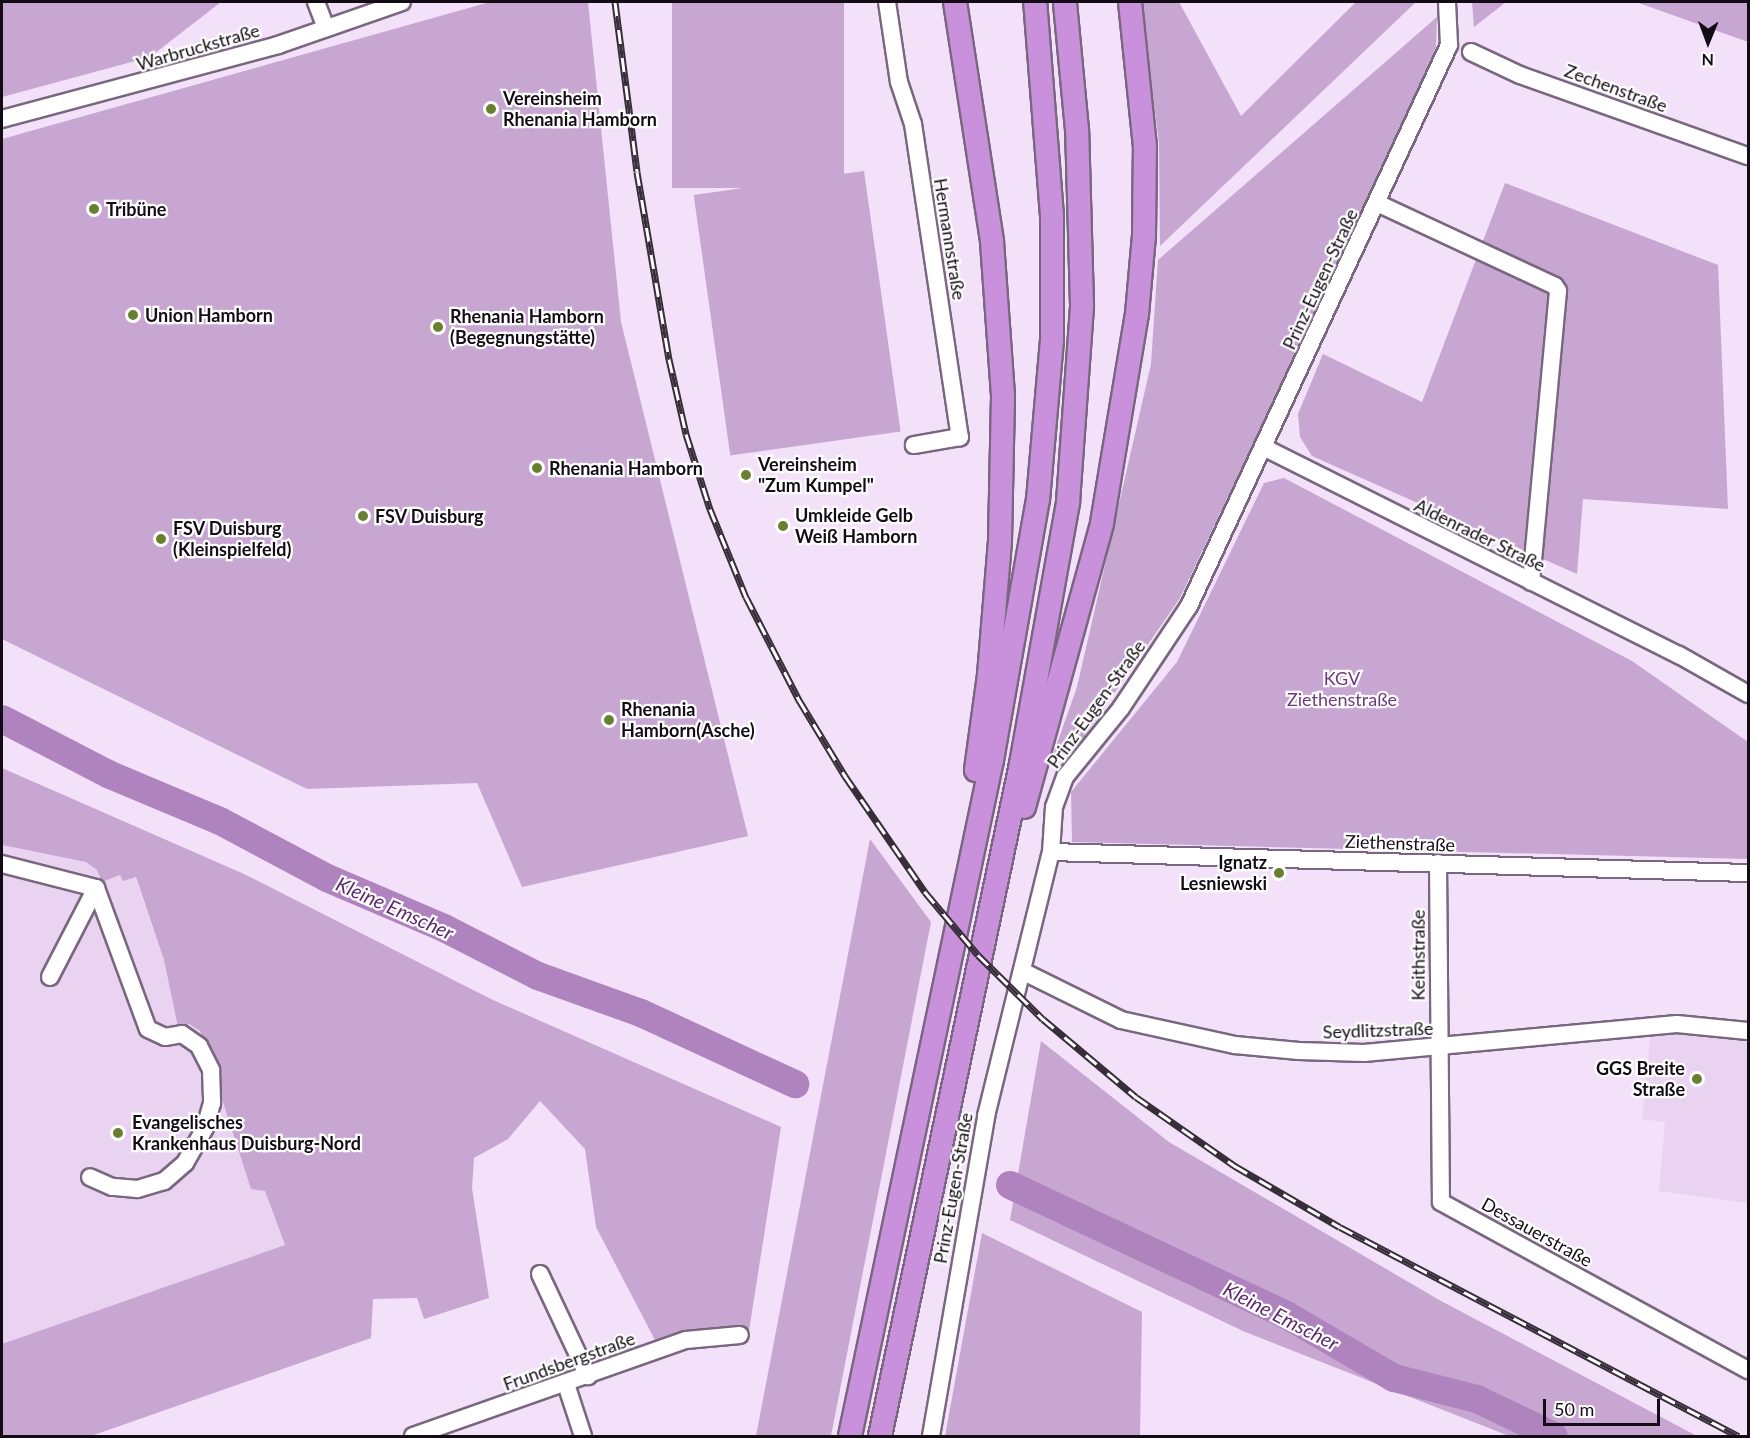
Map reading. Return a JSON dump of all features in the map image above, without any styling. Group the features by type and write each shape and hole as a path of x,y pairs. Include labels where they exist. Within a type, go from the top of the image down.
{"highway":[{"path":"955,2 992,242 1003,397 1003,485 989,675 968,870"},
{"path":"850,1437 1027,576 1046,428 1052,341 1052,216 1035,2"},
{"path":"880,1437 993,897 1056,580 1080,383 1083,305 1077,130 1065,2"},
{"path":"993,897 1038,767 1096,546 1136,322 1144,236 1143,102 1130,2"}],"street":[{"path":"316,2 327,28"},
{"name":"Warbruckstraße","path":"2,119 280,52 327,28 402,2"},
{"name":"Hermannstraße","path":"887,2 899,82 913,124 960,437 914,446"},
{"name":"Prinz-Eugen-Straße","path":"931,1437 984,1126 1051,852 1054,807 1065,777 1121,708 1189,606 1265,448 1449,45 1447,2"},
{"name":"Zechenstraße","path":"1472,52 1520,75 1749,156"},
{"path":"1377,202 1555,286 1558,291 1531,582"},
{"name":"Aldenrader Straße","path":"1265,448 1679,655 1749,694"},
{"name":"Aldenrader Straße","path":"1679,655 1749,704"},
{"name":"Ziethenstraße","path":"1051,852 1749,873"},
{"name":"Keithstraße","path":"1437,1048 1438,863"},
{"path":"2,864 96,888"},
{"path":"50,977 96,888"},
{"path":"90,1177 112,1187 136,1189 164,1181 185,1163 204,1128 213,1085 199,1046 182,1034 165,1037 148,1029 96,888"},
{"name":"Seydlitzstraße","path":"1022,971 1088,1006 1161,1031 1299,1051 1364,1053 1437,1048 1677,1024 1749,1031"},
{"name":"Dessauerstraße","path":"1437,1048 1441,1202 1749,1370"},
{"path":"540,1274 588,1376"},
{"name":"Frundsbergstraße","path":"413,1437 686,1340 740,1335"},
{"path":"566,1384 584,1437"}],"shaded area":[{"name":"Evangelisches Krankenhaus Duisburg-Nord","path":"2,845 86,862 97,870 135,877 164,960 177,1027 189,1024 200,1031 251,1188 265,1191 285,1245 2,1344"},
{"name":"GGS Breite Straße","path":"1651,1029 1748,1038 1748,1203 1659,1191 1665,1122 1642,1119"}],"green space":[{"path":"2,2 221,2 150,57 2,97"},
{"path":"490,2 588,2 621,322 748,836 522,887 477,783 307,789 2,639 2,139"},
{"path":"672,2 844,2 844,188 672,188"},
{"path":"1141,2 1179,2 1241,116 1356,2 1416,2 1160,246 1159,143"},
{"path":"1472,2 1506,2 1474,27"},
{"path":"1636,2 1748,2 1748,42"},
{"path":"1437,17 1436,47 1406,121 1180,598 1069,759 1053,755 1077,687 1151,364 1158,260"},
{"path":"864,171 901,431 730,455 694,195"},
{"path":"1505,183 1718,265 1728,509 1583,499 1577,574 1312,456 1300,437 1298,414 1323,354 1422,402"},
{"name":"KGV Ziethenstraße","path":"1284,478 1632,661 1748,742 1748,859 1072,842 1071,792 1177,662 1264,483"},
{"path":"2,768 244,874 493,1000 781,1127 749,1331 704,1328 656,1342 596,1227 585,1149 540,1101 508,1139 474,1158 472,1188 489,1298 424,1319 417,1298 373,1299 371,1338 91,1436 2,1436 2,1344 285,1245 265,1191 251,1189 200,1031 189,1024 178,1028 164,960 136,877 123,881 120,875 102,882 97,870 86,862 2,845"},
{"path":"870,839 931,922 831,1436 756,1436"},
{"path":"1041,1041 1169,1142 1441,1301 1697,1436 1509,1436 1243,1331 1010,1220"},
{"path":"982,1233 1142,1312 1140,1436 945,1436"}],"waterway":[{"name":"Kleine Emscher","path":"2,719 108,774 220,821 327,878 444,928 538,976 641,1013 795,1084"},
{"name":"Kleine Emscher","path":"1010,1185 1288,1316 1394,1378 1477,1399 1554,1436"}],"railway":[{"path":"615,2 637,172 669,359 686,434 710,509 746,597 799,700 845,776 925,892 978,955 1043,1019 1136,1097 1235,1166 1340,1227 1738,1436"}],"place":[{"name":"Vereinsheim Rhenania Hamborn","path":"491,109"},
{"name":"Tribüne","path":"94,209"},
{"name":"Union Hamborn","path":"133,315"},
{"name":"Rhenania Hamborn (Begegnungstätte)","path":"438,327"},
{"name":"Rhenania Hamborn","path":"537,468"},
{"name":"Vereinsheim \"Zum Kumpel\"","path":"746,475"},
{"name":"FSV Duisburg","path":"363,516"},
{"name":"Umkleide Gelb Weiß Hamborn","path":"783,526"},
{"name":"FSV Duisburg (Kleinspielfeld)","path":"161,539"},
{"name":"Rhenania Hamborn(Asche)","path":"609,720"},
{"name":"Ignatz Lesniewski","path":"1279,873"},
{"name":"GGS Breite Straße","path":"1697,1079"},
{"name":"Evangelisches Krankenhaus Duisburg-Nord","path":"118,1133"}]}
